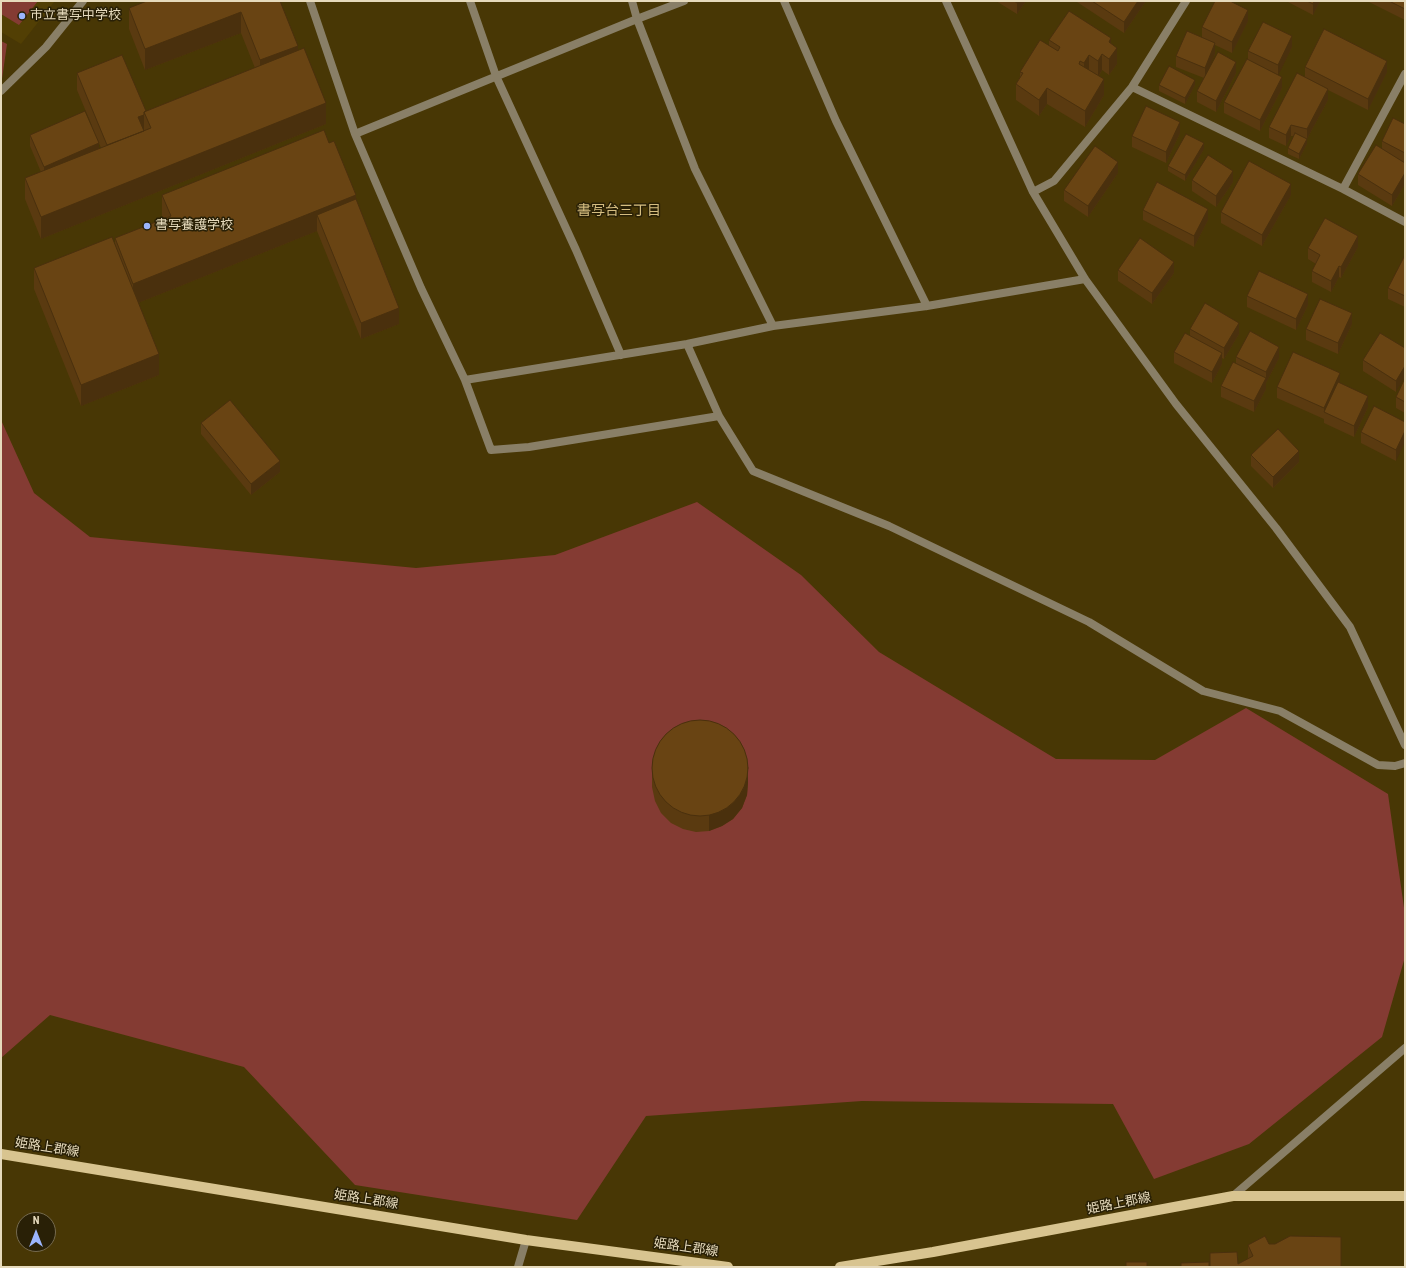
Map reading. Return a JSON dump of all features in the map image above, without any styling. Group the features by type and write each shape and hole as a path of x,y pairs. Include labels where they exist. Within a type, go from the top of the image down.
{"main road":[{"name":"姫路上郡線","path":"1,1154 526,1240 728,1267"},
{"name":"姫路上郡線","path":"840,1267 934,1252 1233,1196 1405,1196"}],"street":[{"path":"1,91 46,47 83,1"},
{"path":"310,1 355,134 421,288 465,380 491,450 529,447 719,416"},
{"path":"470,1 496,76 576,250 622,355"},
{"path":"632,1 637,18 695,169 773,326"},
{"path":"355,134 637,18 684,1"},
{"path":"784,1 836,121 927,306"},
{"path":"946,1 1033,192 1085,279 1176,404 1276,528 1350,627 1405,746"},
{"path":"1033,192 1054,181 1132,87 1186,1"},
{"path":"1343,189 1405,74"},
{"path":"1132,87 1343,189 1405,222"},
{"path":"465,380 687,344 773,326 927,306 1085,279"},
{"path":"687,344 719,416 753,471 889,526 1089,622 1203,691 1280,711 1378,765 1394,766 1405,763"},
{"path":"1233,1196 1405,1048"},
{"path":"518,1267 526,1240"}],"shaded area":[{"name":"市立書写中学校","path":"1,1 55,1 21,44 1,32"},
{"path":"1,1 38,1 19,25 1,14"},
{"path":"1,41 7,44 1,86"},
{"path":"1,420 34,493 90,537 416,568 555,555 697,502 801,575 879,652 1056,759 1155,760 1246,708 1388,794 1405,915 1405,957 1382,1037 1249,1144 1154,1179 1113,1104 862,1101 646,1116 577,1220 355,1185 244,1067 50,1015 1,1058"}],"building":[{"path":"147,1 280,1 298,46 260,60 241,12 145,49 129,8"},
{"path":"1092,1 1138,1 1124,22"},
{"path":"1215,1 1230,1 1248,10 1232,42 1202,27"},
{"path":"1307,1 1314,1 1313,4"},
{"path":"1389,1 1405,1 1405,9"},
{"path":"1069,11 1111,38 1109,42 1117,48 1109,59 1102,54 1098,61 1089,55 1084,63 1080,61 1079,64 1104,79 1085,111 1047,88 1039,100 1016,84 1023,73 1020,72 1040,40 1058,51 1060,47 1049,40"},
{"path":"1263,22 1292,36 1278,65 1248,51"},
{"path":"1324,29 1387,61 1368,99 1305,67"},
{"path":"1187,31 1215,43 1205,68 1176,56"},
{"path":"304,48 326,103 41,217 25,178 151,128 144,112"},
{"path":"1218,52 1236,62 1216,101 1197,91"},
{"path":"122,55 146,111 144,112 144,115 138,117 144,131 107,145 77,73"},
{"path":"1247,59 1282,77 1260,120 1224,102"},
{"path":"1169,66 1195,80 1185,98 1159,85"},
{"path":"1297,73 1328,89 1307,129 1291,125 1286,135 1269,127"},
{"path":"1146,106 1180,122 1166,152 1132,136"},
{"path":"85,111 99,143 44,167 30,135"},
{"path":"1393,118 1405,124 1405,153 1382,141"},
{"path":"324,130 329,143 334,141 356,195 133,284 115,238 171,216 162,195"},
{"path":"1295,133 1307,139 1299,154 1288,148"},
{"path":"1186,134 1204,143 1185,175 1168,166"},
{"path":"1376,145 1405,163 1405,173 1392,195 1358,174"},
{"path":"1095,146 1118,162 1088,206 1064,190"},
{"path":"1208,155 1233,171 1216,196 1192,180"},
{"path":"1249,161 1291,184 1262,235 1221,212"},
{"path":"1157,182 1208,209 1194,236 1143,210"},
{"path":"356,199 399,308 361,323 317,215"},
{"path":"1325,218 1358,236 1341,267 1339,266 1331,281 1312,271 1320,255 1308,248"},
{"path":"112,237 159,354 81,385 34,268"},
{"path":"1140,238 1174,262 1152,293 1118,270"},
{"path":"1405,255 1405,296 1388,288"},
{"path":"1259,271 1308,294 1296,319 1247,296"},
{"path":"1320,299 1352,313 1338,343 1306,329"},
{"path":"1205,303 1239,323 1224,348 1190,329"},
{"path":"1250,331 1279,347 1266,372 1236,357"},
{"path":"1185,333 1222,353 1212,372 1174,352"},
{"path":"1380,333 1405,348 1405,366 1396,381 1363,360"},
{"path":"1293,352 1340,373 1324,408 1277,387"},
{"path":"1233,362 1266,378 1254,401 1221,386"},
{"path":"1405,378 1405,402 1396,397"},
{"path":"1338,382 1368,396 1354,426 1324,412"},
{"path":"230,400 280,461 251,484 201,423"},
{"path":"1374,406 1405,422 1405,431 1396,450 1361,432"},
{"path":"1278,429 1299,451 1273,477 1251,455"},
{"path":"700,720 718,724 734,734 744,750 748,768 744,786 734,802 718,812 700,816 682,812 666,802 656,786 652,768 656,750 666,734 682,724"},
{"path":"1265,1236 1269,1244 1275,1244 1290,1236 1341,1237 1341,1267 1210,1267 1210,1253 1237,1252 1238,1264 1253,1256 1248,1245"},
{"path":"1126,1262 1147,1262 1147,1267 1126,1267"},
{"path":"1209,1262 1209,1267 1181,1267 1181,1263"}],"place":[{"name":"市立書写中学校","path":"22,16"},
{"name":"書写養護学校","path":"147,226"}],"district":[{"name":"書写台三丁目","path":"619,211"}]}
